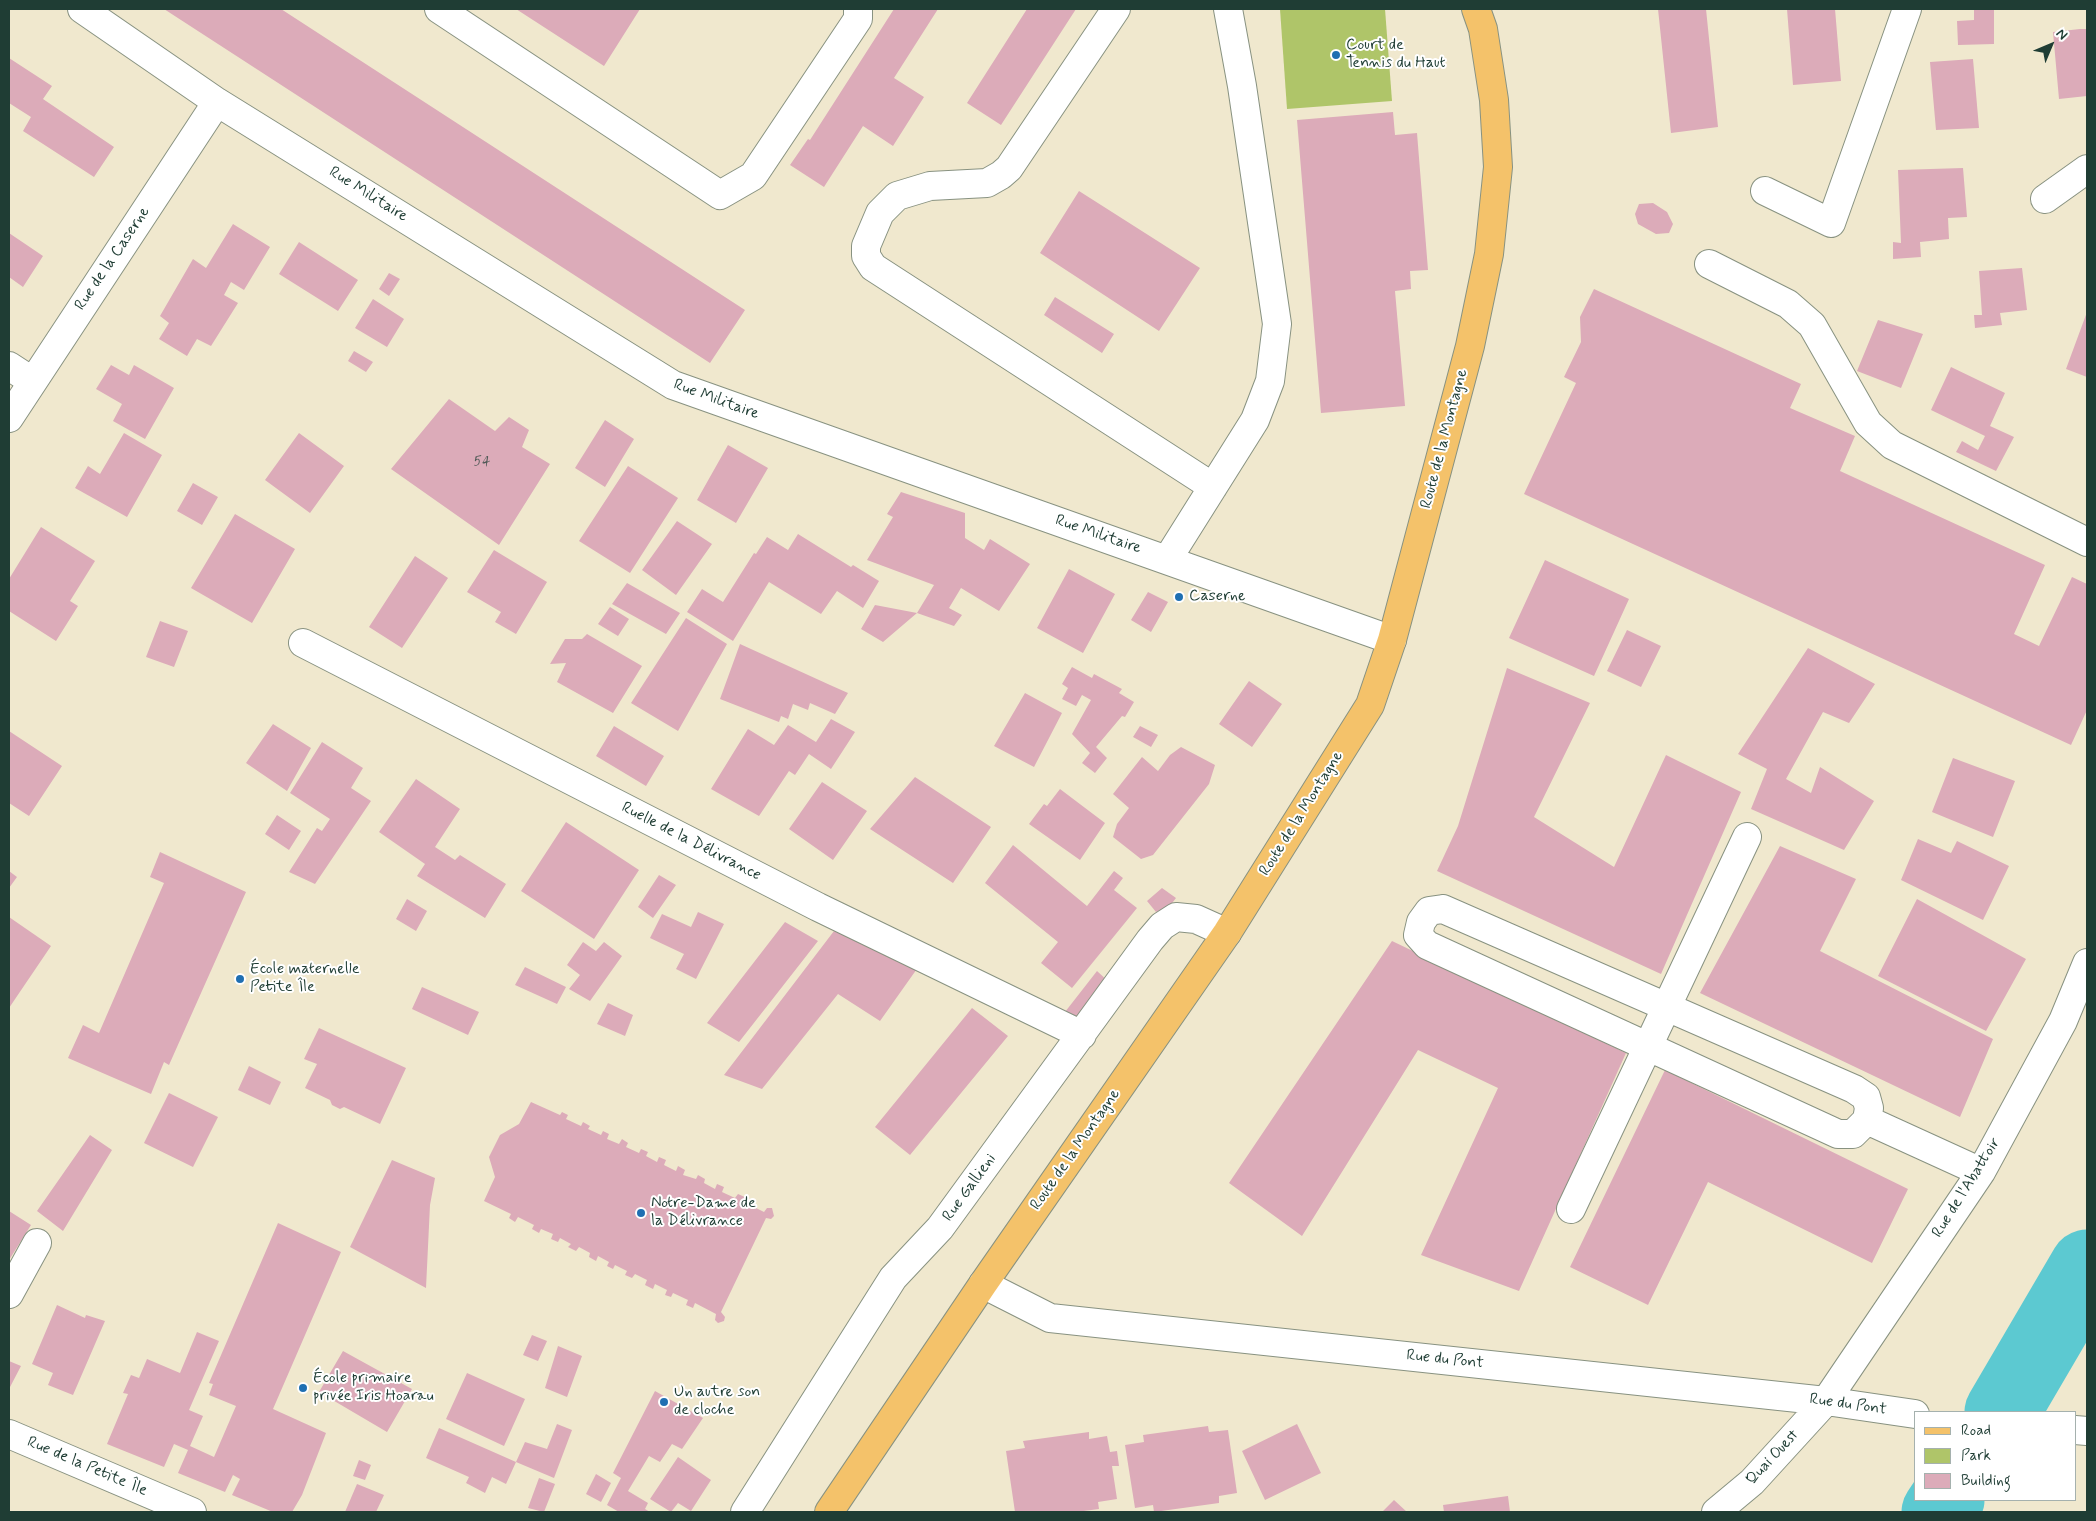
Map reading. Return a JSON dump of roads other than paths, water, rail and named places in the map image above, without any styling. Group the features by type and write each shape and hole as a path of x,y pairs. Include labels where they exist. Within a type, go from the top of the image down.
{"main road":[{"name":"Route de la Montagne","path":"828,1512 983,1284 1227,933 1370,705 1392,640 1470,346 1489,254 1498,166 1494,100 1483,29 1476,9"}],"street":[{"name":"Rue Militaire","path":"82,9 217,102 673,385 1392,640"},
{"path":"439,9 720,195 753,176 858,19 858,9"},
{"path":"1116,9 1009,168 987,183 930,186 897,196 880,214 866,246 866,256 873,267 1213,487"},
{"path":"1166,560 1255,420 1270,380 1277,324 1242,86 1228,9"},
{"path":"1765,191 1831,223 1907,9"},
{"name":"Rue de la Caserne","path":"9,418 217,102"},
{"path":"2045,199 2087,169"},
{"path":"1709,264 1788,304 1812,325 1868,423 1892,445 2087,542"},
{"path":"9,366 32,381"},
{"name":"Ruelle de la Délivrance","path":"303,643 818,907 1082,1035"},
{"path":"1571,1209 1747,837"},
{"path":"1443,909 1854,1089 1866,1097 1869,1108 1867,1120 1853,1134 1838,1134 1646,1047 1426,945 1418,935 1421,922 1430,911 1443,909"},
{"name":"Rue Gallieni","path":"745,1512 894,1278 940,1228 1162,926 1176,917 1196,919 1227,933"},
{"name":"Rue de l'Abattoir","path":"1826,1401 1981,1172 2063,1020 2087,963"},
{"path":"1867,1120 1981,1172"},
{"path":"9,1294 37,1243"},
{"name":"Rue du Pont","path":"983,1284 1050,1318 1826,1401 1914,1414"},
{"name":"Quai Ouest","path":"1716,1512 1752,1482 1826,1401"},
{"name":"Rue de la Petite Île","path":"9,1434 192,1512"}],"waterway":[{"path":"2003,1411 2087,1267"},
{"path":"1939,1512 1946,1501"}],"place":[{"name":"Court de Tennis du Haut","path":"1336,55"},
{"name":"Caserne","path":"1179,597"},
{"name":"École maternelle Petite Île","path":"240,979"},
{"name":"Notre-Dame de la Délivrance","path":"641,1213"},
{"name":"École primaire privée Iris Hoarau","path":"303,1388"},
{"name":"Un autre son de cloche","path":"664,1402"}]}
